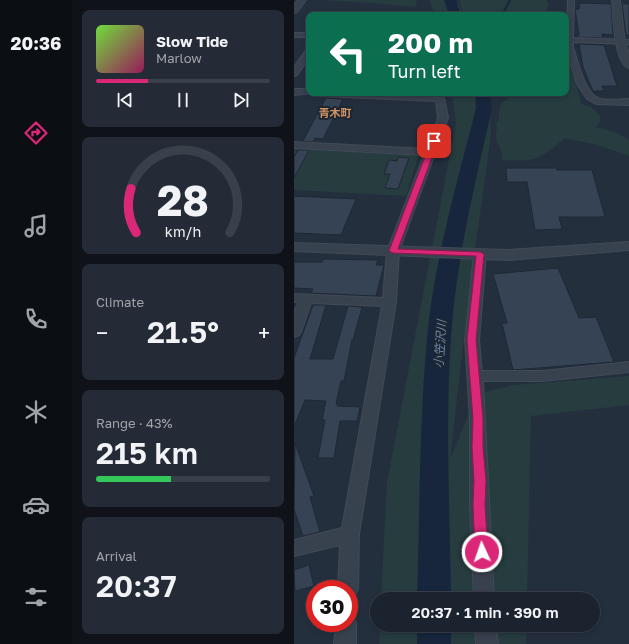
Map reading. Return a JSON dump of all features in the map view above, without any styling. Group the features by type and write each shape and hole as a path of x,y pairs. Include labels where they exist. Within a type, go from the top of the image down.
{"street":[{"path":"294,10 302,0"},
{"path":"571,0 569,40 577,73 582,84 590,97 599,102 629,102"},
{"path":"616,0 629,65"},
{"path":"294,35 306,35"},
{"path":"569,40 624,42"},
{"path":"294,73 305,63"},
{"path":"294,92 306,92"},
{"path":"348,580 350,534 398,251 430,152 443,118 440,96"},
{"path":"294,145 430,152"},
{"path":"294,247 480,254 533,254 629,246"},
{"path":"480,254 472,340 478,419 479,505 484,592"},
{"path":"294,332 300,298 389,302"},
{"path":"474,376 543,376 629,367"},
{"path":"294,548 350,534"},
{"path":"486,632 487,644"}],"green space":[{"path":"320,0 416,0 417,1 415,7"},
{"path":"430,0 456,0 463,12 433,12"},
{"path":"459,0 546,0 549,5 546,12 463,12"},
{"path":"569,65 582,104 591,107 600,116 600,122 596,127 615,132 629,140 629,156 598,145 565,138 536,158 530,160 502,160 501,150 496,139 496,123 499,120 500,109 505,101 513,96 569,96"},
{"path":"452,96 489,96 491,135 470,286 450,459 477,394 514,385 629,376 629,405 531,416 527,592 381,592 387,482 456,123"},
{"path":"294,149 419,155 406,196 294,190"},
{"path":"380,632 526,632 526,644 379,644"}],"building":[{"path":"580,3 611,4 613,35 602,34 603,38 577,37 576,35 579,35 575,9 579,9"},
{"path":"622,4 629,4 629,35 626,35"},
{"path":"579,44 604,45 617,86 602,86 604,91 593,91 583,67"},
{"path":"326,98 343,99 323,139 315,138 313,142 303,141"},
{"path":"298,150 309,150 294,178 294,157"},
{"path":"398,157 409,158 398,189 385,188 390,174 384,174 389,160 397,161"},
{"path":"506,168 592,170 605,217 559,217 562,229 535,230 527,182 507,182"},
{"path":"294,196 356,199 341,235 294,233"},
{"path":"324,259 378,260 376,265 384,265 376,296 311,293 313,289 294,288 294,262 322,262"},
{"path":"558,268 579,318 596,317 614,362 513,370 502,323 507,323 493,274"},
{"path":"313,305 326,305 310,359 333,359 348,306 362,307 352,340 344,381 341,381 336,404 338,404 337,406 360,407 357,421 340,421 334,458 318,458 325,420 322,420 326,401 305,400 294,427 294,358"},
{"path":"295,443 314,496 310,497 320,532 303,536 294,509"},
{"path":"309,565 313,580 306,580 306,588 295,591 294,570"}],"waterway":[{"name":"小笠沢川","path":"450,0 454,12"},
{"path":"504,12 510,0"},
{"name":"小笠沢川","path":"434,592 435,444 439,338 451,245 484,108 482,96"},
{"name":"小笠沢川","path":"484,107 489,96"},
{"name":"小笠沢川","path":"434,632 434,644"}],"district":[{"name":"青木町","path":"335,112"}],"route":[{"path":"434,141 393,251 480,254 472,340 474,376 477,394 477,447 480,481 479,505 482,552"}]}
